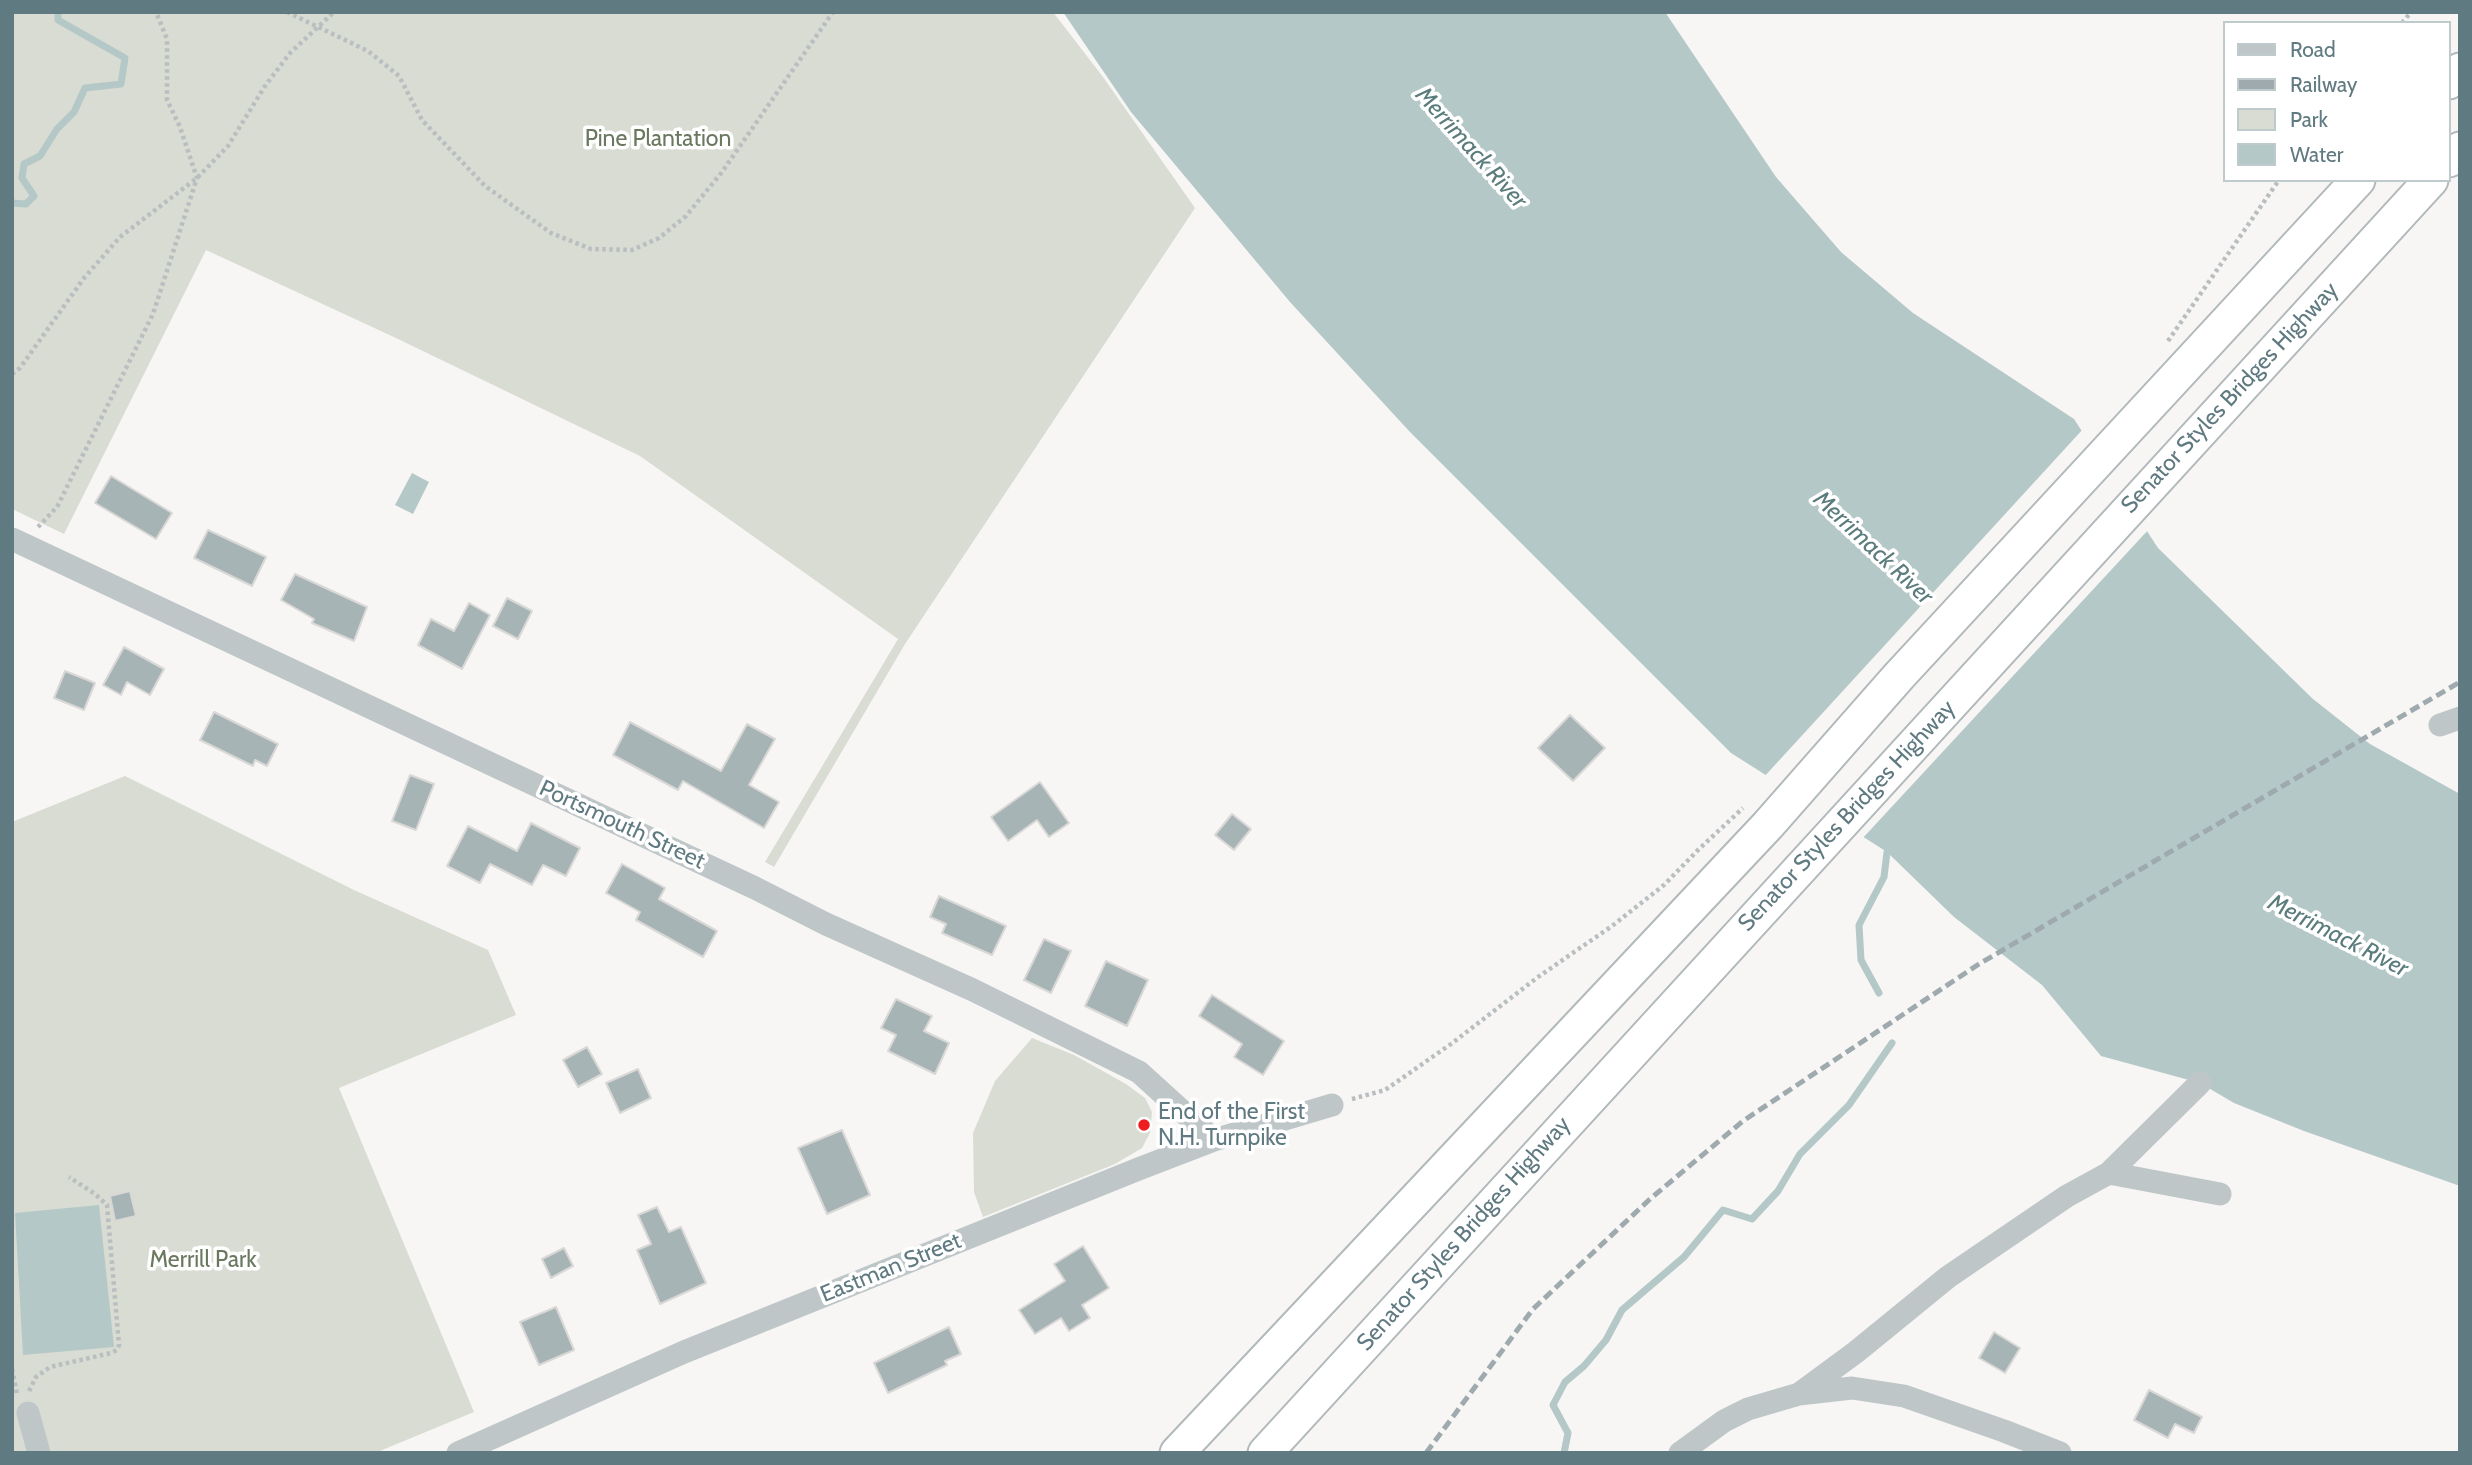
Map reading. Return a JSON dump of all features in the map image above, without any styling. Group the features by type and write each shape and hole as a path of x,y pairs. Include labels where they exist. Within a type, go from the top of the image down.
{"highway":[{"path":"1177,1453 1758,814 1899,677 2356,182"},
{"name":"Senator Styles Bridges Highway","path":"1265,1453 1806,859 2429,182"}],"street":[{"name":"Portsmouth Street","path":"18,541 826,924 973,990 1139,1072 1214,1140"},
{"path":"1799,1394 1856,1352 1948,1277 2067,1196 2109,1173 2200,1083"},
{"name":"Eastman Street","path":"458,1453 684,1352 1140,1168 1214,1140 1332,1105"},
{"path":"2109,1173 2220,1194"},
{"path":"1680,1453 1724,1421 1748,1409 1799,1394 1852,1388 1904,1396 2060,1453"},
{"path":"28,1413 39,1453"}],"path":[{"path":"18,541 57,507 153,314 197,178 180,127 167,100 167,39 156,12"},
{"path":"287,12 368,51 399,76 422,120 485,186 551,233 591,249 632,250 659,238 686,216 722,172 833,12"},
{"path":"12,374 20,368 84,278 120,237 197,178 228,146 265,86 290,53 334,12"},
{"path":"2162,350 2278,182"},
{"path":"1332,1105 1385,1090 1612,926 1664,885 1699,849 1758,814"},
{"path":"28,1413 29,1392 36,1377 50,1367 111,1353 117,1350 119,1345 107,1205 69,1177"}],"green space":[{"name":"Pine Plantation","path":"12,12 1053,12 1103,77 1195,208 905,644 774,867 765,862 898,639 640,456 396,338 206,250 64,534 12,509"},
{"name":"Merrill Park","path":"125,776 354,890 488,950 516,1015 339,1088 474,1412 375,1453 12,1453 12,822"},
{"path":"1032,1038 1074,1055 1126,1084 1145,1098 1152,1112 1150,1133 1142,1148 1115,1164 983,1217 974,1192 973,1133 995,1081"}],"water":[{"name":"Merrimack River","path":"1063,12 1665,12 1776,177 1841,252 1913,313 2074,419 2158,548 2313,699 2370,744 2460,794 2460,1186 2304,1131 2234,1103 2200,1083 2101,1056 2042,985 1954,917 1887,852 1731,753 1410,432 1290,302 1131,112"},
{"path":"412,473 429,482 413,514 395,505"},
{"path":"99,1205 114,1347 23,1355 15,1213"}],"pier":[{"path":"2084,428 2150,528 1861,840 1763,778"}],"building":[{"path":"111,476 172,513 156,539 95,503"},
{"path":"208,530 266,557 252,586 194,558"},
{"path":"295,574 367,607 354,641 312,623 314,619 281,600"},
{"path":"507,598 532,611 518,639 493,626"},
{"path":"469,603 490,615 462,669 418,645 431,619 454,631"},
{"path":"124,647 164,669 150,695 127,682 121,695 103,685"},
{"path":"65,671 95,683 84,710 54,698"},
{"path":"214,712 278,744 267,766 255,760 253,766 200,740"},
{"path":"1570,715 1605,748 1573,781 1538,748"},
{"path":"630,722 721,771 747,724 775,739 749,785 779,802 764,828 683,781 678,790 613,755"},
{"path":"410,775 434,784 416,830 392,821"},
{"path":"1040,782 1069,823 1049,837 1037,820 1008,841 991,817"},
{"path":"1232,814 1251,829 1234,850 1215,835"},
{"path":"531,823 580,848 566,876 543,865 532,885 490,864 480,883 447,866 468,826 517,851"},
{"path":"622,864 665,888 659,899 717,931 703,957 636,920 640,912 606,893"},
{"path":"939,896 1006,926 992,955 942,933 946,924 930,917"},
{"path":"1044,939 1071,951 1051,993 1024,980"},
{"path":"1106,961 1148,980 1127,1026 1085,1006"},
{"path":"1212,995 1284,1041 1263,1075 1234,1057 1242,1044 1199,1016"},
{"path":"896,999 932,1016 924,1031 949,1043 935,1074 888,1051 896,1035 881,1028"},
{"path":"587,1047 602,1074 578,1087 563,1060"},
{"path":"638,1069 651,1098 620,1113 606,1083"},
{"path":"842,1130 870,1195 827,1214 798,1148"},
{"path":"130,1191 136,1216 115,1221 110,1196"},
{"path":"657,1207 669,1232 681,1227 706,1283 660,1304 637,1250 651,1244 638,1215"},
{"path":"1083,1246 1109,1288 1082,1305 1090,1318 1069,1331 1061,1318 1035,1334 1019,1310 1065,1281 1054,1264"},
{"path":"564,1248 573,1266 551,1278 542,1259"},
{"path":"556,1307 574,1350 539,1365 520,1322"},
{"path":"949,1327 961,1354 945,1361 947,1365 888,1393 874,1363"},
{"path":"1994,1332 2020,1348 2005,1373 1979,1358"},
{"path":"2149,1390 2202,1417 2194,1433 2175,1424 2168,1438 2134,1420"}],"waterway":[{"path":"12,203 26,204 34,196 22,178 24,164 40,156 57,129 74,112 85,88 121,84 125,58 58,20 58,12"},
{"path":"1879,993 1861,960 1859,925 1884,877 1887,852 1893,846"},
{"path":"1564,1453 1568,1433 1553,1405 1565,1382 1584,1366 1606,1340 1622,1310 1684,1257 1723,1210 1752,1219 1778,1191 1800,1154 1849,1105 1892,1043"}],"railway":[{"path":"1426,1453 1533,1309 1650,1199 1743,1121 1979,964 2460,682"}],"place":[{"name":"End of the First N.H. Turnpike","path":"1144,1125"}]}
